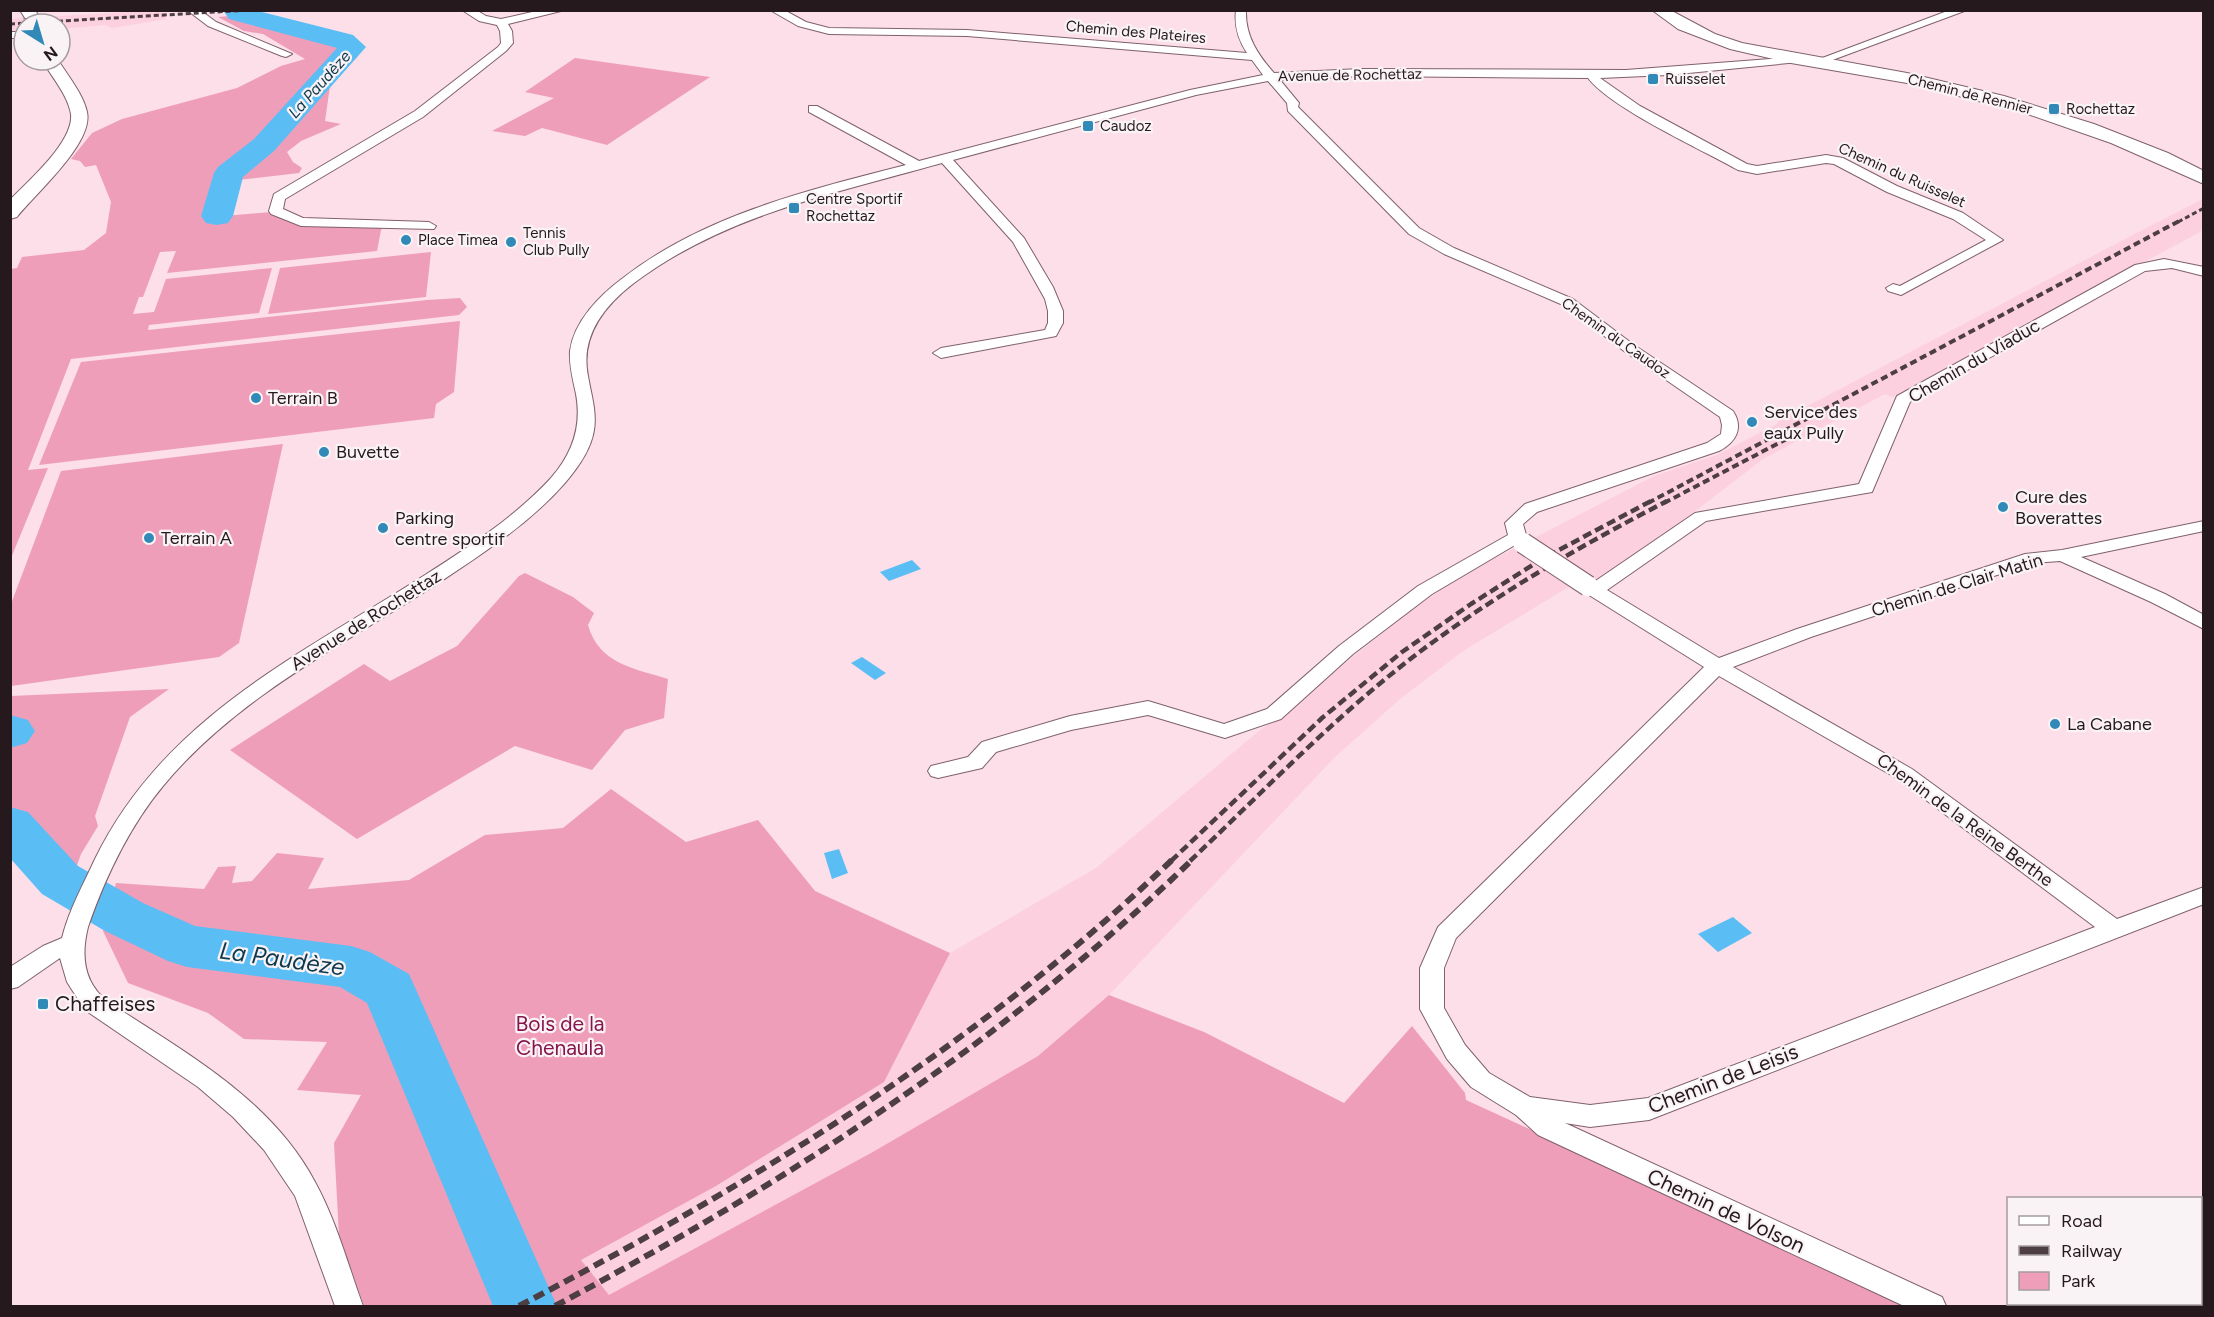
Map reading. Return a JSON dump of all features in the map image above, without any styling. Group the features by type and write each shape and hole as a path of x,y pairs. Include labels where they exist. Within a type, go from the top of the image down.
{"street":[{"path":"192,10 212,24 286,54"},
{"path":"466,10 483,19 501,22 560,10"},
{"name":"Chemin des Plateires","path":"775,10 802,24 829,31 967,33 1255,57"},
{"name":"Chemin du Caudoz","path":"1240,10 1242,30 1255,57 1269,77 1281,86 1293,103 1292,108 1328,147 1414,231 1449,251 1568,302 1638,355 1727,414 1733,426 1731,434 1725,441 1531,508 1514,523 1520,540"},
{"name":"Chemin de Rennier","path":"1659,10 1671,19 1716,41 1751,52 1910,78 2010,102 2088,128 2155,154 2204,179"},
{"path":"1815,63 1962,10"},
{"path":"429,226 301,222 276,211 279,197 419,114 502,49 507,43 506,31 501,22"},
{"name":"Avenue de Rochettaz","path":"75,935 107,851 126,819 167,766 226,711 267,682 444,570 518,516 563,475 586,433 588,416 578,364 585,330 601,306 625,282 655,261 729,224 832,189 1185,94 1269,77 1351,73 1592,74 1677,71 1795,60"},
{"path":"10,213 78,133 81,123 79,112 57,72"},
{"name":"Chemin du Ruisselet","path":"1592,74 1598,83 1636,109 1743,167 1756,170 1826,159 1838,161 1892,189 1958,216 1996,240 1901,291 1893,288"},
{"path":"813,109 916,165"},
{"path":"941,353 1052,333 1058,324 1058,312 1037,273 1023,254 1019,242 945,158"},
{"name":"Chemin du Viaduc","path":"1592,588 1701,517 1866,488 1903,399 2140,268 2152,263 2170,263 2204,272"},
{"name":"Chemin de Clair Matin","path":"1717,666 1804,633 2031,558 2062,555 2204,526"},
{"path":"938,771 975,763 989,747 1070,723 1148,708 1225,731 1274,714 1346,650 1425,590 1520,540 1717,666"},
{"path":"2062,555 2158,598 2204,623"},
{"name":"Chemin de la Reine Berthe","path":"1717,666 1905,774 2114,929"},
{"name":"Chemin de Leisis","path":"1717,666 1446,933 1432,968 1432,1009 1456,1052 1480,1080 1525,1107 1590,1116 1649,1109 2204,895"},
{"path":"10,980 75,935"},
{"path":"75,935 75,972 86,996 101,1010 124,1022 235,1102 270,1139 305,1188 349,1306"},
{"name":"Chemin de Volson","path":"1525,1107 1547,1127 1932,1306"}],"shaded area":[{"path":"162,10 166,19 112,28 105,25 72,28 72,15"},
{"path":"2203,199 2203,226 2200,232 1893,397 1885,394 1763,459 1685,519 1687,523 1594,583 1572,585 1463,651 1400,699 1335,757 1109,995 1038,1056 871,1153 609,1296 581,1260 716,1186 884,1082 950,953 1096,868 1248,740 1403,617 1457,578 1654,476 1717,455 1777,424 1780,417 1789,411 1802,409"}],"green space":[{"path":"242,15 348,42 357,48 358,56 330,86 325,121 341,124 301,141 287,152 293,162 302,168 299,173 238,180 224,216 271,212 298,224 384,226 381,230 377,251 167,273 176,251 160,252 143,297 139,297 133,314 154,312 166,279 272,268 259,313 149,325 148,330 427,300 460,298 467,307 459,315 71,359 28,470 48,468 11,558 11,269 17,268 22,257 84,250 106,233 111,202 96,165 85,167 80,161 71,159 92,133 122,119 237,88 281,66 305,59 263,34 244,31 218,17"},
{"path":"575,58 710,77 607,145 542,128 525,136 492,131 554,98 525,92"},
{"path":"431,252 426,297 268,314 280,268"},
{"name":"Terrain B","path":"460,321 454,392 436,404 434,418 39,465 81,362"},
{"name":"Terrain A","path":"283,444 239,643 219,657 11,686 11,604 61,471"},
{"path":"525,573 573,597 594,613 588,625 593,638 609,656 630,667 668,679 664,718 625,730 592,770 515,746 357,839 230,750 364,664 390,681 457,646 519,576"},
{"path":"169,689 130,717 95,816 98,826 81,854 70,885 56,892 11,850 11,696"},
{"name":"Bois de la Chenaula","path":"611,789 686,842 758,820 815,891 950,953 884,1082 716,1186 581,1260 609,1295 871,1153 1038,1056 1109,995 1204,1032 1344,1103 1412,1026 1465,1093 1466,1100 1915,1306 364,1306 339,1236 334,1143 361,1095 297,1090 327,1042 244,1039 208,1013 128,983 103,931 116,883 204,889 218,867 236,866 232,883 252,881 277,853 324,858 308,889 409,880 485,835 563,828"}],"water":[{"path":"912,560 921,569 889,581 880,572"},
{"path":"862,657 886,673 875,680 851,663"},
{"path":"839,849 848,873 832,879 824,853"},
{"path":"1733,917 1752,933 1718,952 1698,934"}],"waterway":[{"name":"La Paudèze","path":"217,216 229,173 264,145 353,47 344,41 238,14 235,10"},
{"name":"La Paudèze","path":"10,825 60,880 124,917 187,946 351,967 389,989 525,1306"}],"railway":[{"path":"10,24 250,10"},
{"path":"2178,222 2204,208"},
{"path":"1648,503 2181,220"},
{"path":"1664,503 1798,433"},
{"path":"1171,861 1322,718 1402,652 1471,604 1542,559 1651,501"},
{"path":"1190,861 1338,720 1433,642 1489,603 1547,567 1667,501"},
{"path":"519,1306 694,1210 862,1106 943,1050 1021,990 1098,927 1172,860"},
{"path":"555,1306 726,1210 809,1159 889,1105 968,1049 1044,990 1119,927 1192,860"}],"place":[{"name":"Ruisselet","path":"1653,79"},
{"name":"Rochettaz","path":"2054,109"},
{"name":"Caudoz","path":"1088,126"},
{"name":"Centre Sportif Rochettaz","path":"794,208"},
{"name":"Place Timea","path":"406,240"},
{"name":"Tennis Club Pully","path":"511,242"},
{"name":"Terrain B","path":"256,398"},
{"name":"Service des eaux Pully","path":"1752,422"},
{"name":"Buvette","path":"324,452"},
{"name":"Cure des Boverattes","path":"2003,507"},
{"name":"Parking centre sportif","path":"383,528"},
{"name":"Terrain A","path":"149,538"},
{"name":"La Cabane","path":"2055,724"},
{"name":"Chaffeises","path":"43,1004"}]}
